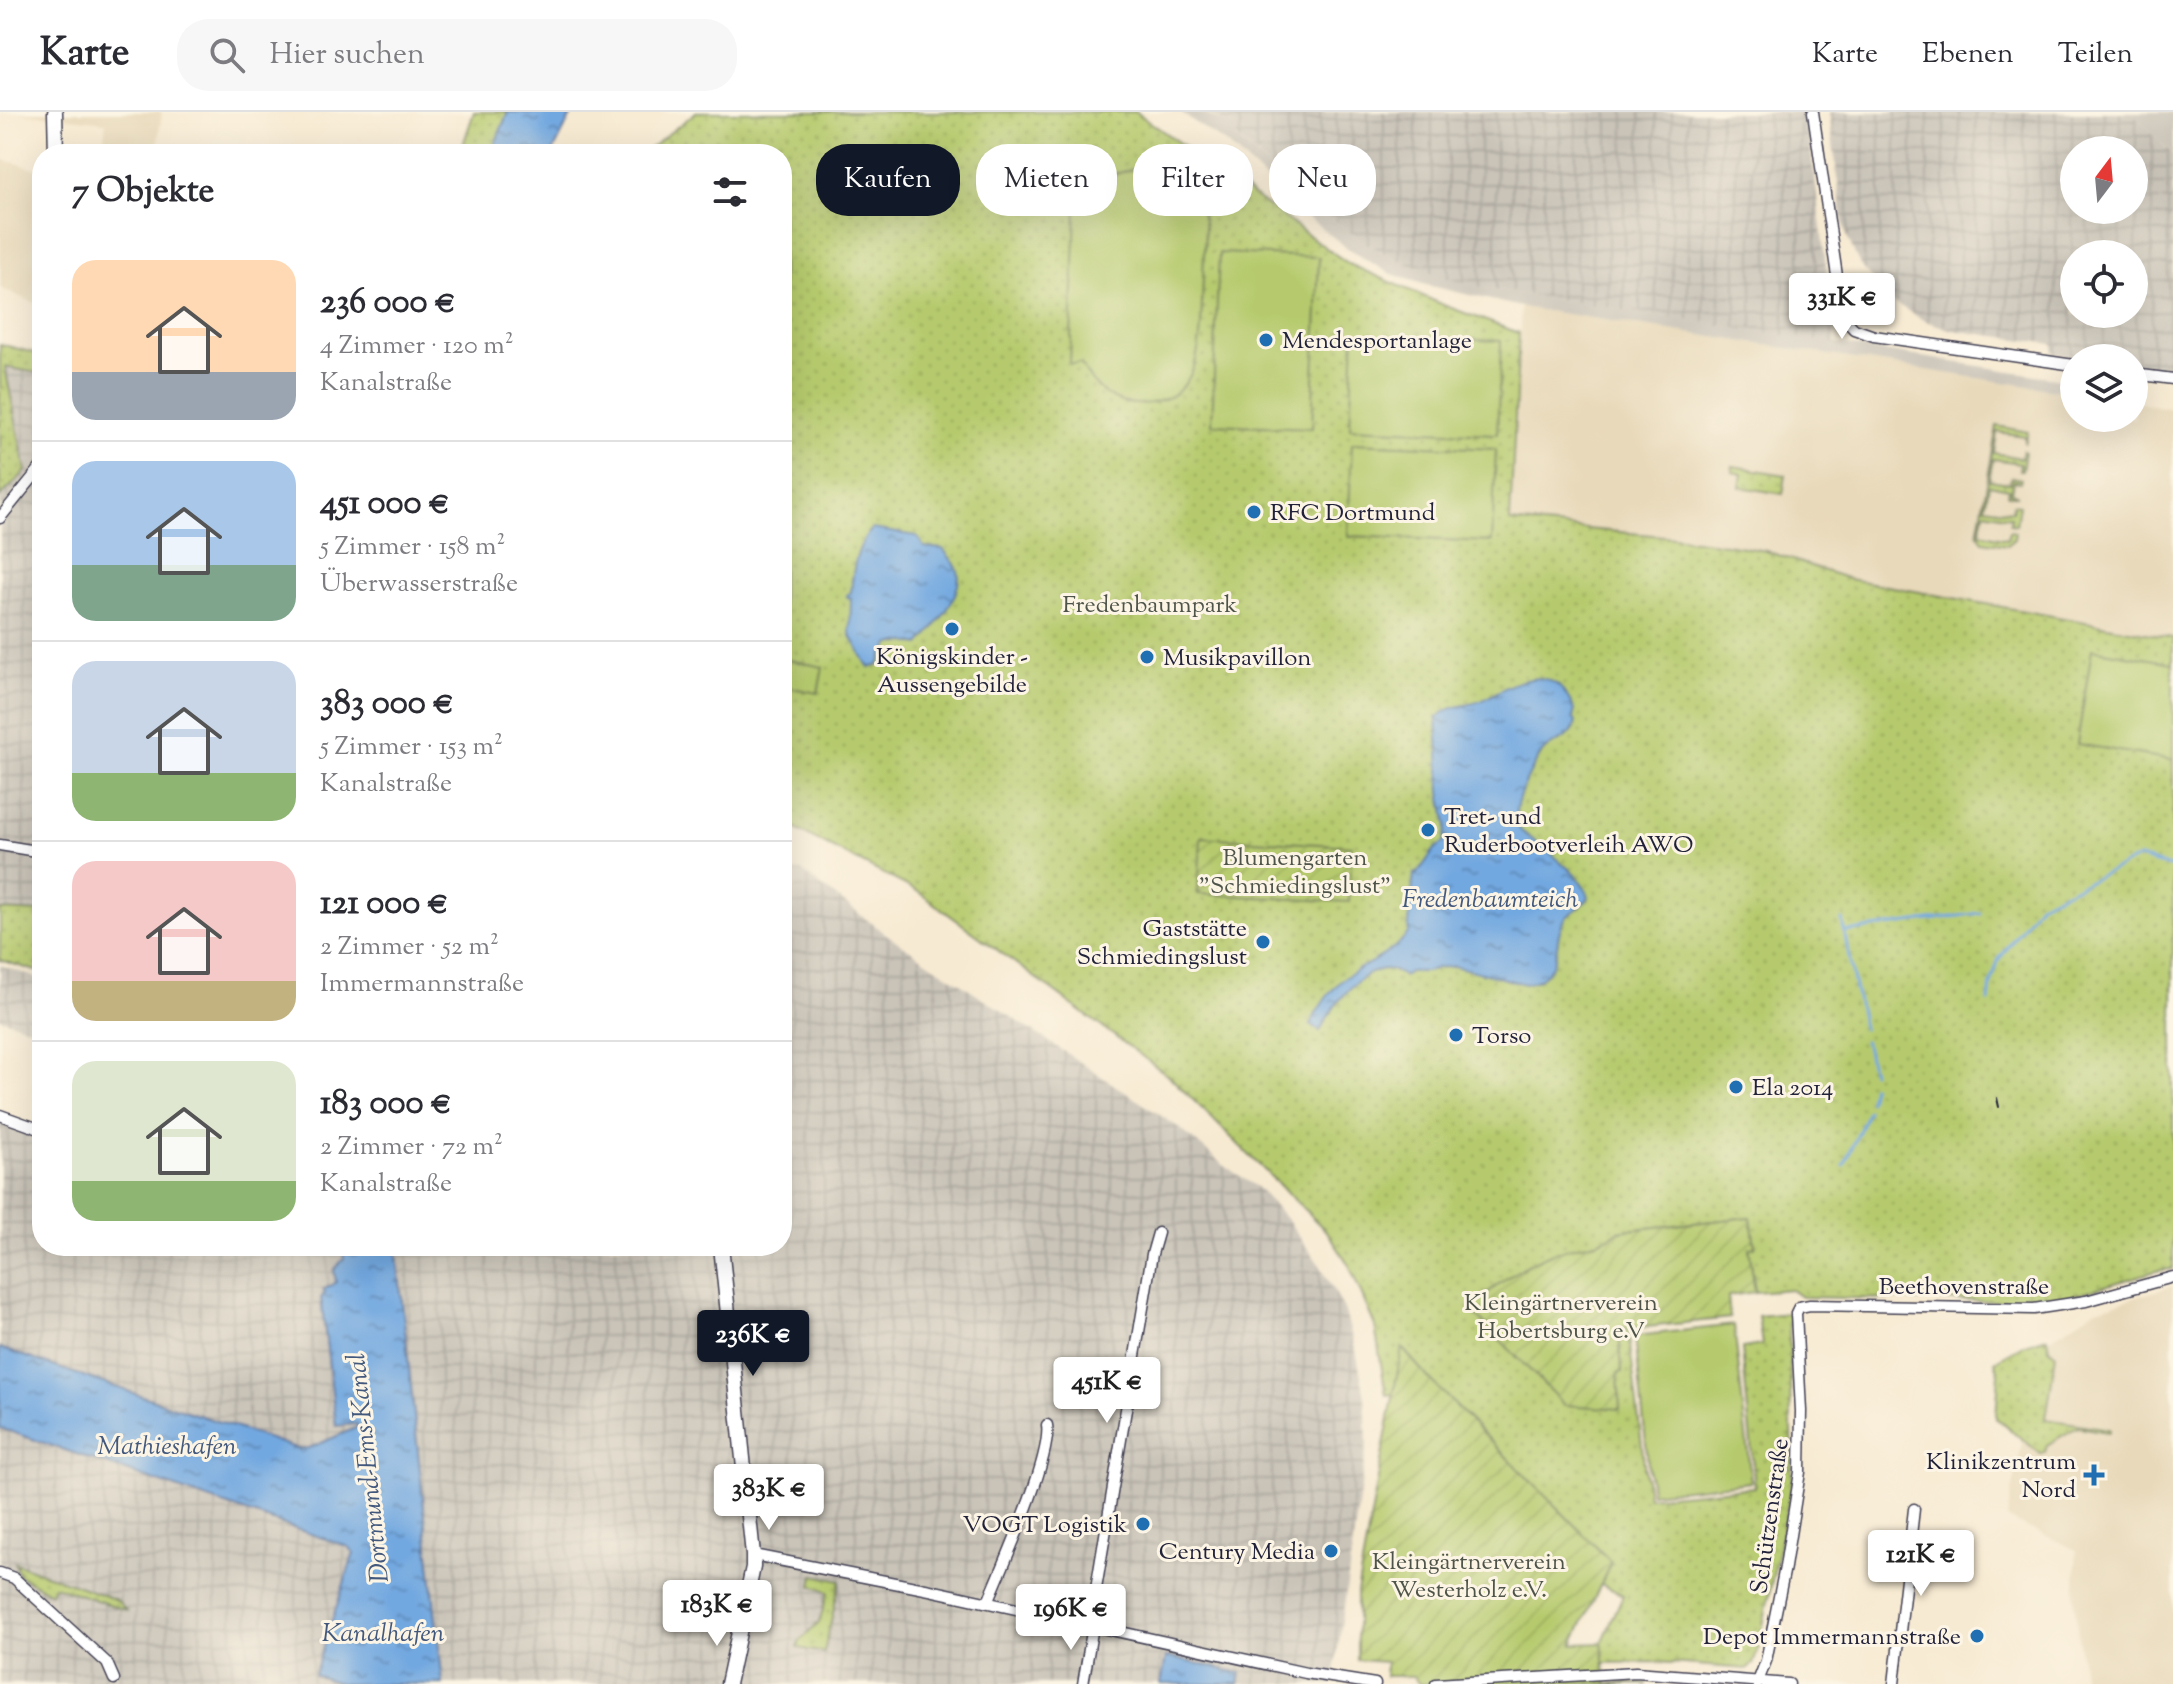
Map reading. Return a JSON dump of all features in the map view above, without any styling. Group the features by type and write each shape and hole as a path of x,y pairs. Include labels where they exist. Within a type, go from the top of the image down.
{"main road":[{"path":"55,112 56,144"},
{"path":"722,1256 753,1555 728,1684"}],"street":[{"path":"1813,112 1843,317 1854,329 1874,336 2060,363"},
{"path":"2148,376 2173,379"},
{"path":"0,518 32,478"},
{"path":"0,845 32,850"},
{"path":"0,1115 32,1126"},
{"path":"1083,1684 1152,1254 1158,1233"},
{"name":"Beethovenstraße","path":"1799,1307 2034,1309 2086,1301 2173,1277"},
{"name":"Schützenstraße","path":"1758,1683 1766,1661 1785,1567 1800,1472 1801,1411 1796,1313 1799,1307"},
{"path":"988,1602 1049,1440 1047,1425"},
{"path":"1894,1684 1914,1509"},
{"path":"753,1555 1092,1625 1313,1679 1375,1684"},
{"path":"0,1573 14,1578 107,1663 114,1679"},
{"path":"1436,1684 1616,1672 1789,1684"}],"shaded area":[{"path":"15,112 162,112 157,144 104,139 106,122"},
{"path":"1180,112 1199,112 1239,128 1236,138 1243,144 1227,144"},
{"path":"1203,112 1806,112 1836,344 1484,288 1444,278 1399,261 1365,243 1327,216 1376,216 1376,144 1269,144 1269,167 1253,152 1253,144 1244,144 1236,137 1239,128"},
{"path":"1829,112 2132,112 2173,154 2173,371 2148,367 2148,344 2060,344 2060,354 2053,353 2053,344 1953,330 1925,321 1890,300 1861,267 1843,222"},
{"path":"2132,112 2171,112 2173,153 2160,143"},
{"path":"1253,153 1269,167 1269,183 1253,168"},
{"path":"0,159 32,167 32,302 0,288"},
{"path":"1306,216 1327,216 1365,243 1398,261 1484,288 2060,379 2060,391 1521,307 1389,273 1350,250"},
{"path":"1521,307 2060,391 2060,432 2148,432 2148,405 2173,409 2173,638 1849,579 1766,551 1732,545 1510,522"},
{"path":"5,367 32,372 32,912 0,910 0,497 26,471"},
{"path":"801,871 889,936 1178,1127 1222,1164 1259,1189 1289,1222 1319,1264 1344,1309 1356,1351 1365,1396 1367,1443 1333,1684 0,1684 0,1123 32,1134 32,1256 792,1256 792,872"},
{"path":"0,965 32,976 32,1029 0,1018"},
{"name":"Klinikzentrum Nord","path":"2173,1286 2173,1684 2084,1684 2074,1599 2077,1550 2007,1518 2024,1432 2005,1367 2097,1309"}],"green space":[{"path":"474,112 508,112 495,144 463,144"},
{"name":"Fredenbaumpark","path":"696,112 1136,112 1181,144 1133,144 1133,216 1253,216 1253,195 1269,207 1269,216 1282,216 1349,264 1446,306 1519,333 1510,522 1732,545 1766,551 1849,579 2173,638 2173,1269 2156,1271 2071,1296 2026,1302 1801,1297 1790,1289 1755,1292 1749,1247 1755,1246 1750,1217 1618,1231 1603,1240 1542,1258 1499,1284 1470,1309 1618,1373 1622,1372 1619,1330 1628,1329 1648,1497 1755,1487 1742,1348 1762,1345 1758,1316 1789,1313 1792,1483 1758,1650 1753,1664 1747,1669 1658,1662 1604,1663 1602,1643 1623,1595 1601,1584 1611,1562 1403,1349 1394,1394 1386,1395 1375,1326 1349,1265 1328,1233 1169,1076 917,891 792,827 792,144 656,144"},
{"path":"1133,169 1133,216 1202,216 1205,228 1200,338 1193,370 1174,394 1159,401 1139,404 1112,398 1097,387 1081,364 1070,364 1076,216 1117,216 1117,174"},
{"name":"Mendesportanlage","path":"1219,253 1319,257 1312,428 1212,424"},
{"path":"1354,335 1501,341 1497,434 1350,428"},
{"path":"0,344 32,352 32,372 5,367 26,471 0,497"},
{"path":"1997,426 2028,432 2025,444 2025,436 1997,432 1994,453 2021,458 2025,452 2022,470 2019,470 2020,463 1993,459 1989,480 2010,483 2011,477 2021,479 2020,482 2013,481 2011,492 2018,495 2008,495 2009,489 1989,485 1985,507 2012,511 2013,504 2019,505 2016,525 2010,524 2011,517 1984,512 1980,533 2007,539 2009,531 2015,532 2014,539 2007,545 1983,541 1978,534"},
{"path":"1352,443 1496,449 1492,542 1348,536"},
{"path":"1733,466 1786,475 1783,494 1740,487 1742,474 1732,472"},
{"path":"2092,649 2173,663 2173,760 2077,744"},
{"path":"792,660 823,667 818,693 792,688"},
{"name":"Blumengarten \"Schmiedingslust\"","path":"1201,837 1352,846 1349,902 1198,894"},
{"path":"0,910 32,912 32,970 0,960"},
{"name":"Kleingärtnerverein Hobertsburg e.V","path":"1751,1217 1755,1247 1749,1248 1755,1292 1728,1296 1730,1318 1619,1330 1622,1372 1618,1373 1620,1409 1564,1405 1470,1309 1499,1284 1541,1258 1603,1240 1618,1231"},
{"path":"1734,1325 1751,1482 1651,1493 1635,1336"},
{"path":"2047,1337 2049,1348 2056,1354 2046,1419 2109,1429 2109,1432 2077,1427 2047,1445 2041,1454 1996,1418 1999,1373 1995,1361 2025,1344"},
{"name":"Kleingärtnerverein Westerholz e.V.","path":"1402,1348 1611,1562 1573,1644 1602,1643 1607,1683 1648,1684 1419,1684 1413,1676 1385,1676 1386,1662 1357,1660 1357,1592"},
{"path":"15,1563 117,1600 126,1610 54,1586 51,1593 19,1575"},
{"path":"814,1575 840,1581 824,1653 798,1648 800,1641 819,1623 828,1592 812,1586"}],"water":[{"path":"508,112 573,112 557,144 495,144"},
{"path":"872,529 917,536 924,547 943,549 954,562 959,580 946,611 920,645 906,642 891,644 879,665 869,668 850,634 851,598 847,595 851,592 859,550"},
{"name":"Fredenbaumteich","path":"1539,678 1552,681 1561,688 1575,710 1573,718 1576,722 1568,736 1545,750 1537,761 1519,798 1516,816 1520,830 1570,870 1589,897 1561,926 1553,964 1547,973 1525,984 1454,966 1410,972 1403,976 1392,970 1375,971 1346,992 1320,1031 1310,1025 1338,984 1388,952 1408,933 1414,873 1417,874 1444,842 1447,826 1441,792 1437,719 1448,710 1479,702 1516,683"},
{"path":"397,1256 443,1684 342,1684 314,1675 354,1553 349,1547 0,1428 0,1348 299,1449 309,1448 358,1427 356,1424 336,1426 321,1298 325,1293 323,1290 336,1282 334,1270 344,1258"},
{"path":"1166,1657 1241,1673 1239,1684 1161,1684"}],"waterway":[{"path":"1989,1002 1998,961 2039,904 2139,858 2173,868"},
{"path":"1845,932 1980,913"},
{"path":"1842,920 1863,1029"},
{"path":"1865,1041 1872,1072"},
{"path":"1869,1101 1872,1086"},
{"path":"1844,1166 1868,1111"}],"tram line":[{"path":"1997,1098 1999,1107"}],"place":[{"name":"Mendesportanlage","path":"1266,340"},
{"name":"RFC Dortmund","path":"1254,512"},
{"name":"Königskinder - Aussengebilde","path":"952,629"},
{"name":"Musikpavillon","path":"1147,657"},
{"name":"Tret- und Ruderbootverleih AWO","path":"1428,830"},
{"name":"Gaststätte Schmiedingslust","path":"1263,942"},
{"name":"Torso","path":"1456,1035"},
{"name":"Ela 2014","path":"1736,1087"},
{"name":"Klinikzentrum Nord","path":"2094,1475"},
{"name":"VOGT Logistik","path":"1143,1524"},
{"name":"Century Media","path":"1331,1551"},
{"name":"Depot Immermannstraße","path":"1977,1636"}],"water label":[{"name":"Mathieshafen","path":"167,1445"},
{"name":"Dortmund-Ems-Kanal","path":"367,1468"},
{"name":"Kanalhafen","path":"383,1632"}]}
